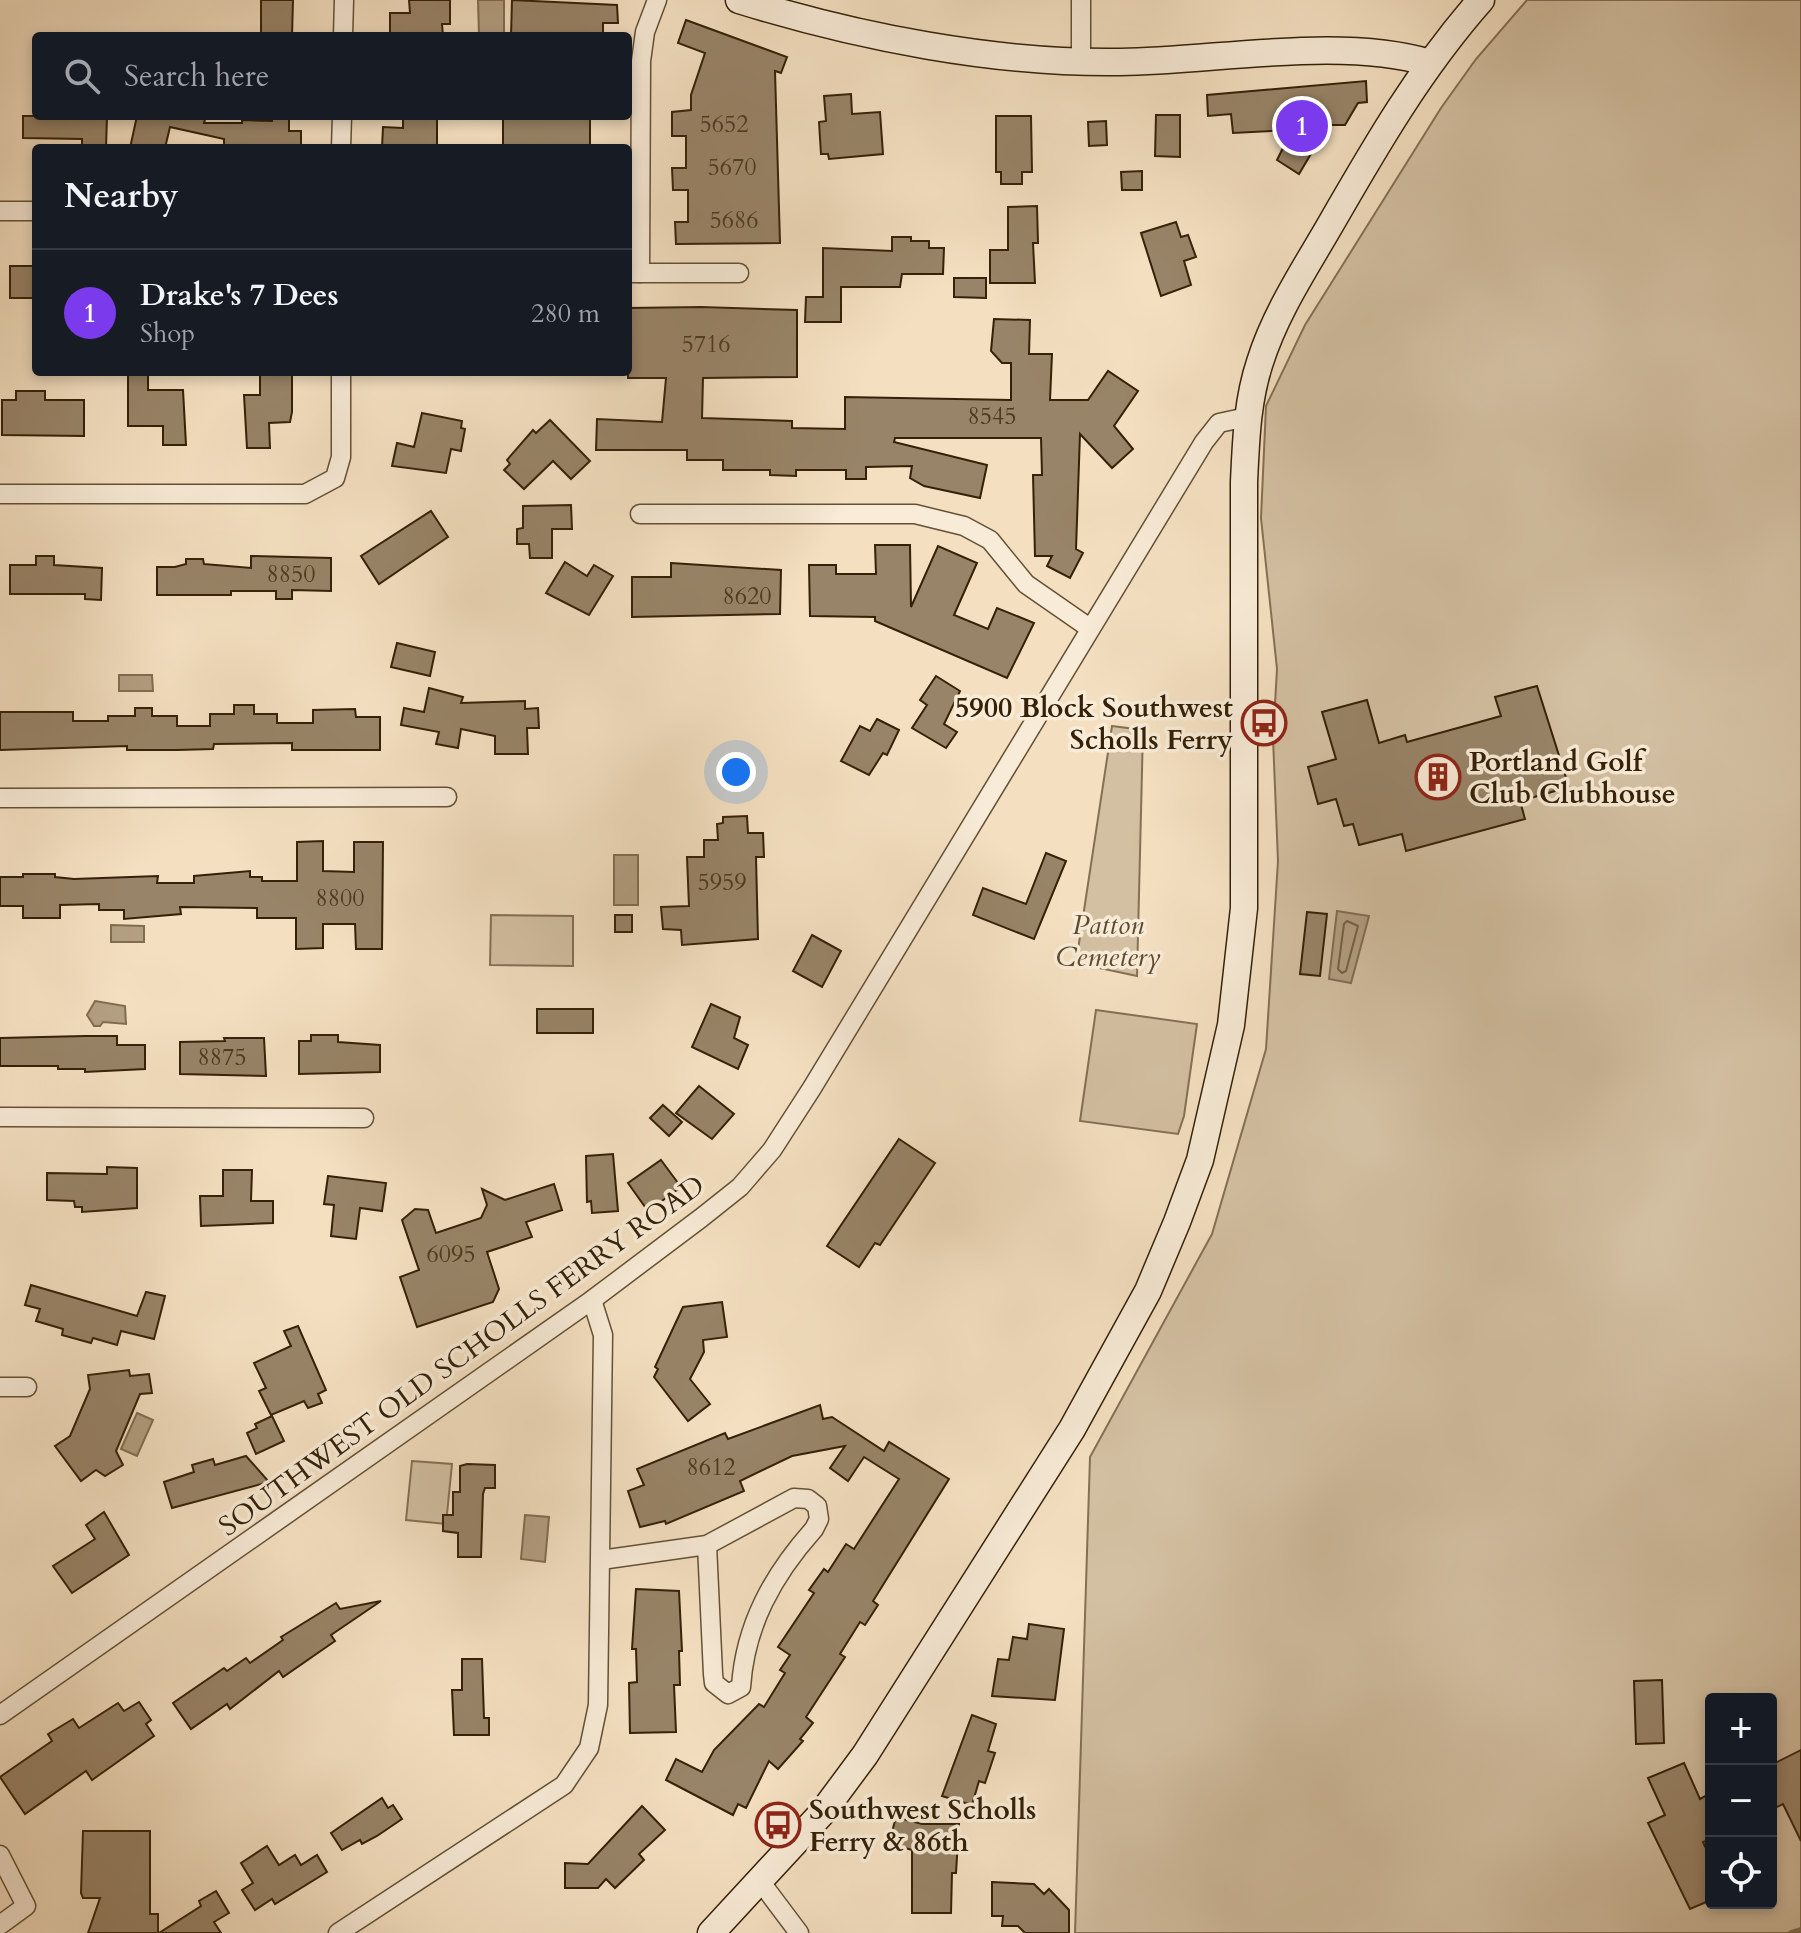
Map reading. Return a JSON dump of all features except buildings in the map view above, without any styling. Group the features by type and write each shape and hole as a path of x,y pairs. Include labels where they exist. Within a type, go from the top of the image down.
{"main road":[{"path":"739,0 833,25 1024,59 1081,62 1355,50 1403,54 1430,63"},
{"path":"711,1933 822,1813 865,1755 1065,1441 1148,1291 1200,1160 1231,1025 1244,908 1247,417 1260,361 1289,297 1386,128 1430,63 1481,0"}],"street":[{"path":"343,32 344,0"},
{"path":"657,0 645,32 641,61 634,273 739,273"},
{"path":"1081,0 1081,62"},
{"path":"341,144 342,120"},
{"path":"0,211 32,211"},
{"path":"0,494 305,494 335,478 341,457 341,376"},
{"name":"SOUTHWEST OLD SCHOLLS FERRY ROAD","path":"0,1715 592,1300 740,1187 772,1150 1088,627 1211,430 1229,419 1247,417"},
{"path":"640,514 915,514 942,519 964,526 990,540 1026,584 1088,627"},
{"path":"0,798 447,797"},
{"path":"0,1117 364,1118"},
{"path":"338,1933 545,1798 579,1767 589,1748 598,1705 603,1335 592,1300"},
{"path":"0,1387 27,1387"},
{"path":"601,1560 707,1545 794,1498 808,1499 817,1506 819,1519 814,1529 757,1610 743,1658 741,1687 728,1694 714,1683 707,1545"},
{"path":"0,1855 26,1906 0,1925"},
{"path":"760,1881 799,1933"}],"green space":[{"path":"1527,0 1801,0 1801,1933 1075,1933 1090,1457 1212,1234 1266,1049 1278,861 1273,738 1277,669 1261,518 1266,406 1305,325 1441,108 1476,59"},
{"name":"Patton Cemetery","path":"1112,726 1143,730 1137,976 1076,963"},
{"path":"491,915 573,916 573,966 490,965"},
{"path":"1096,1010 1197,1024 1184,1116 1178,1134 1080,1121"},
{"path":"412,1461 452,1464 446,1524 406,1520"}],"water":[{"path":"478,0 504,0 504,32 479,32"},
{"path":"119,675 152,675 153,691 119,691"},
{"path":"614,855 638,855 638,905 614,905"},
{"path":"1337,911 1369,916 1351,983 1329,979"},
{"path":"111,925 144,926 144,942 111,942"},
{"path":"95,1001 125,1006 126,1024 103,1022 100,1026 94,1026 87,1015"},
{"path":"137,1413 153,1420 137,1456 121,1449"},
{"path":"525,1515 549,1517 545,1562 521,1559"}],"waterway":[{"path":"1791,1933 1801,1930"}],"place":[{"name":"Drake's 7 Dees","path":"1302,126"},
{"name":"5900 Block Southwest Scholls Ferry","path":"1264,723"},
{"name":"Portland Golf Club Clubhouse","path":"1438,777"},
{"name":"Southwest Scholls Ferry & 86th","path":"778,1825"}]}
